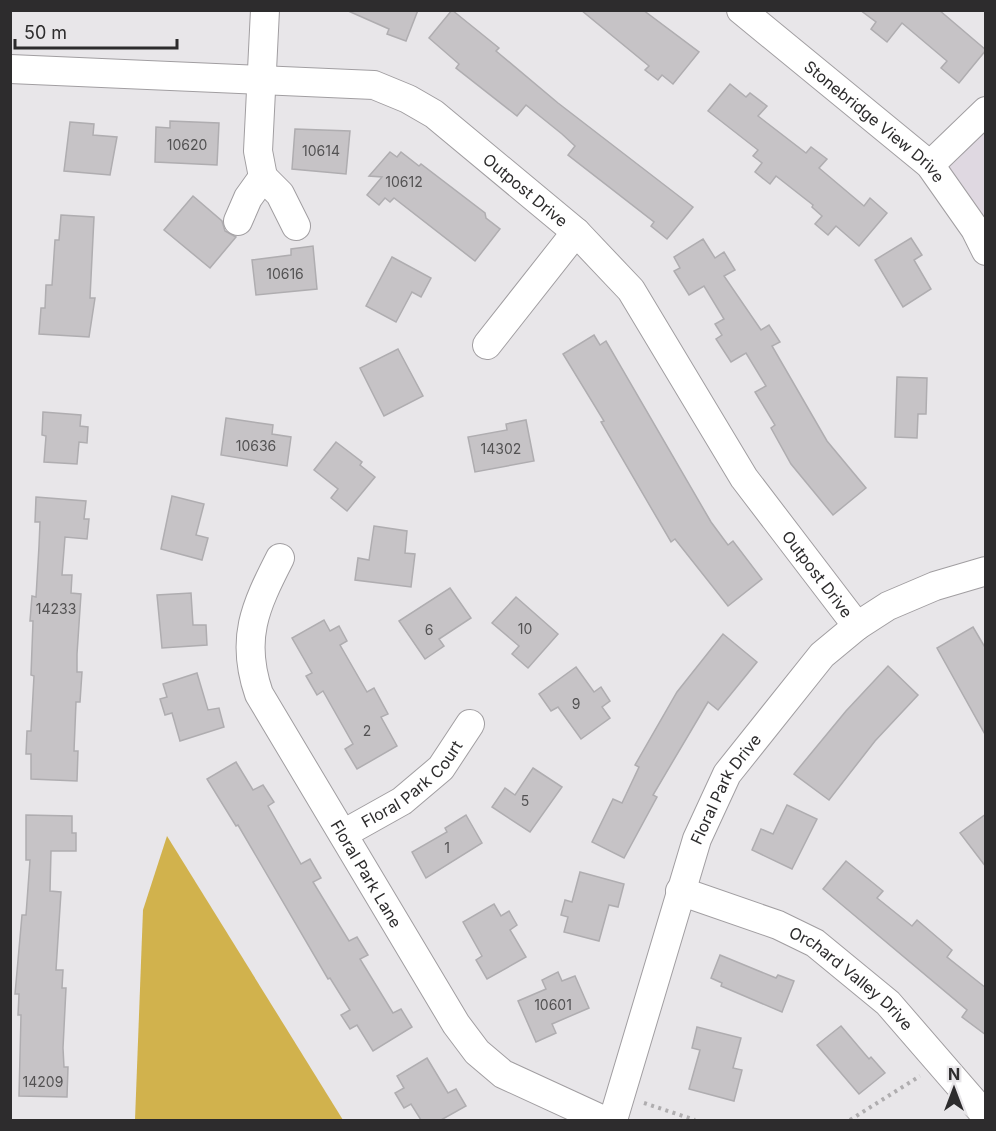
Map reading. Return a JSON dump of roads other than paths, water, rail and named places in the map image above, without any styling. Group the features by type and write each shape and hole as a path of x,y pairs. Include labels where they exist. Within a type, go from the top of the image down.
{"street":[{"path":"266,10 260,79 258,151 263,177 280,194 296,226"},
{"name":"Stonebridge View Drive","path":"741,10 930,165 975,229 986,250"},
{"name":"Outpost Drive","path":"10,69 374,85 408,99 435,114 576,232 631,290 744,478 856,626"},
{"path":"930,165 986,111"},
{"path":"238,221 248,198 263,177"},
{"path":"487,345 576,232"},
{"name":"Floral Park Lane","path":"280,558 260,596 249,643 250,669 259,694 456,1024 477,1052 502,1074 603,1120"},
{"name":"Floral Park Drive","path":"617,1107 697,839 727,774 822,655 856,626 888,606 935,586 986,571"},
{"name":"Floral Park Court","path":"343,834 402,801 441,768 470,724"},
{"name":"Orchard Valley Drive","path":"680,891 778,925 814,943 888,1003 986,1116"}]}
